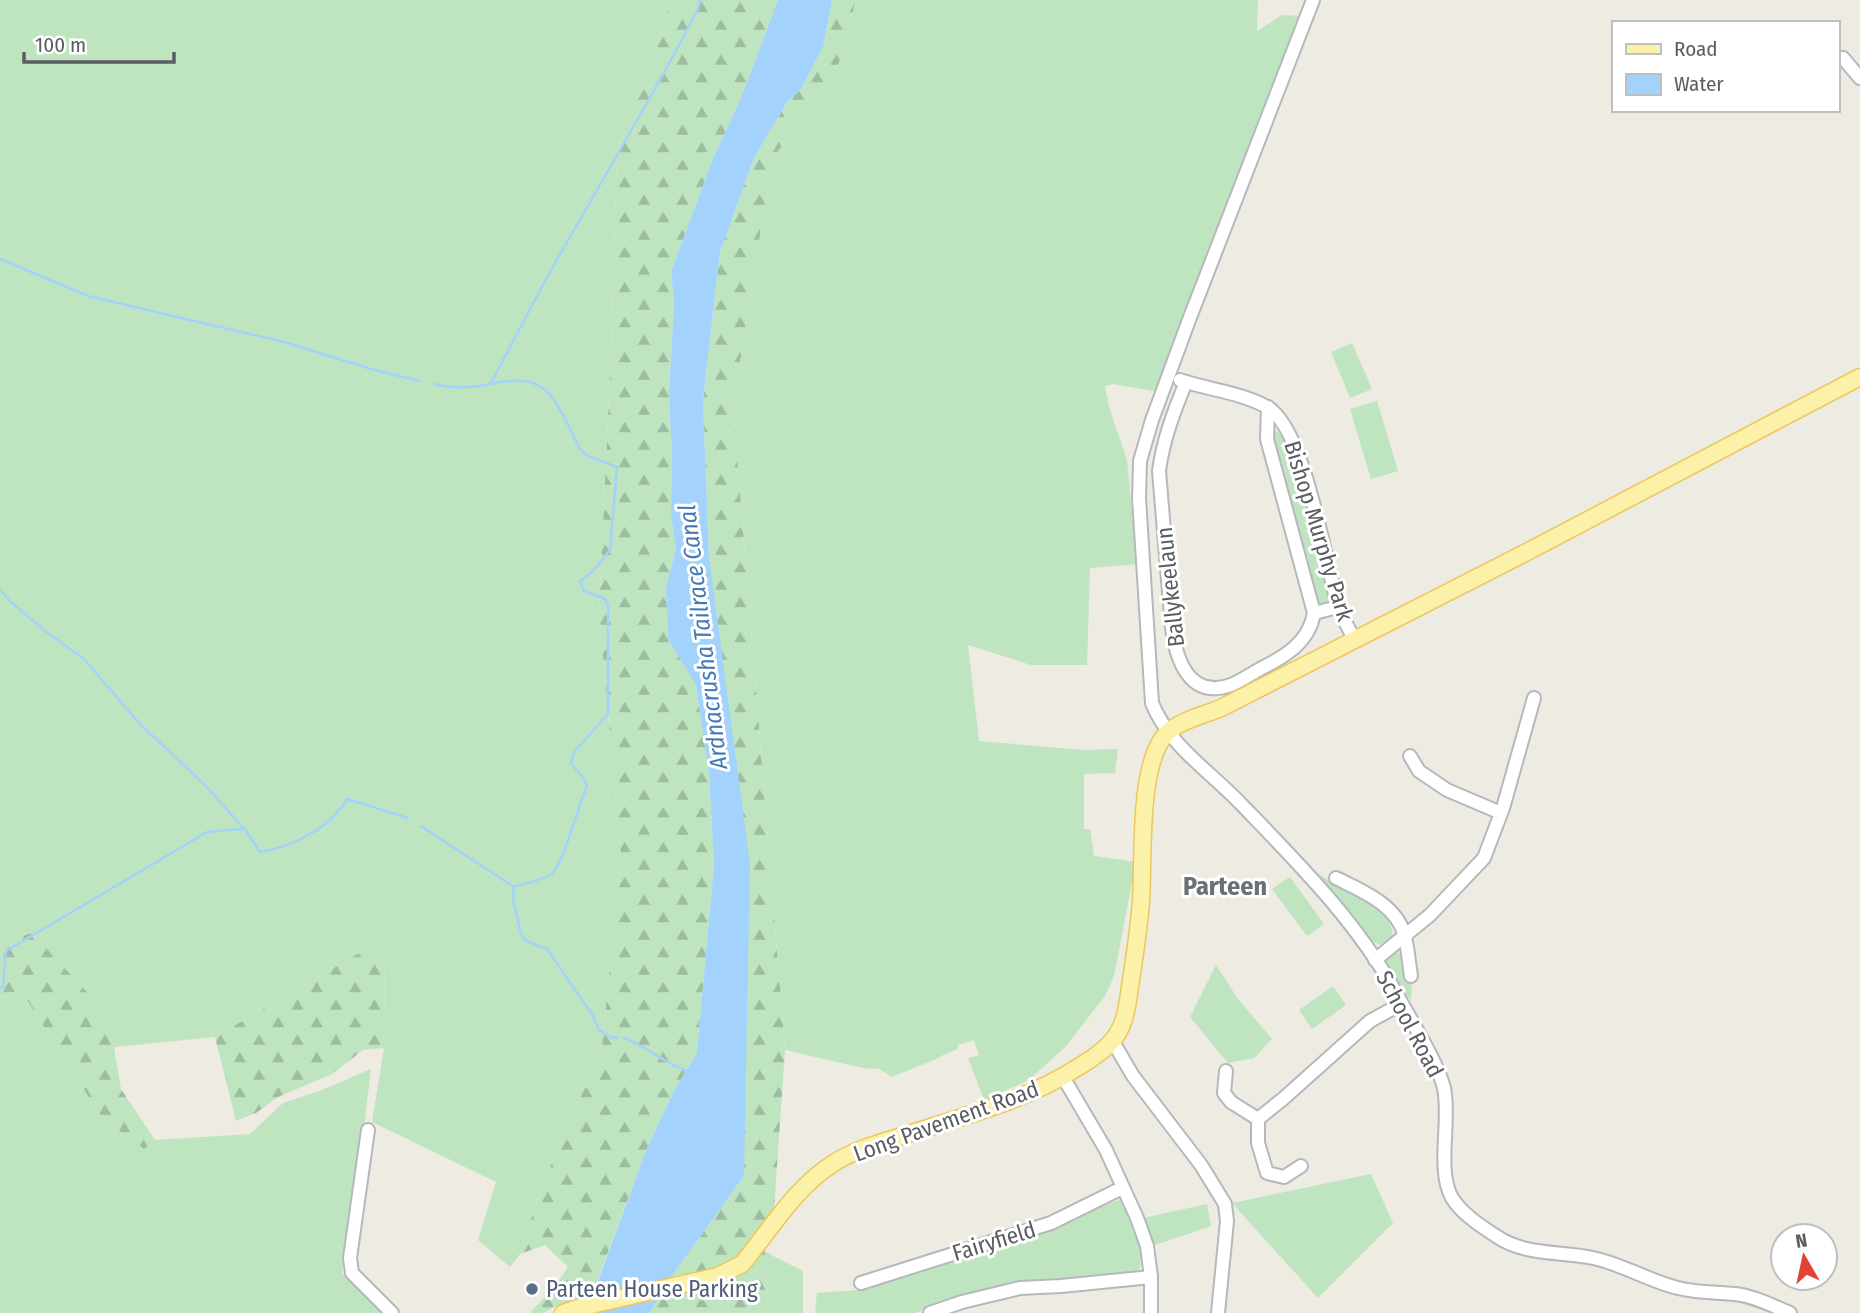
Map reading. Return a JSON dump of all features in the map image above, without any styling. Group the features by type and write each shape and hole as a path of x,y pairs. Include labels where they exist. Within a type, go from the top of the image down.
{"main road":[{"path":"1114,1038 1126,1012 1136,945 1150,776 1155,751 1168,732 1221,708 1525,553 1860,377"},
{"name":"Long Pavement Road","path":"563,1313 718,1276 743,1264 803,1187 835,1163 866,1147 974,1114 1063,1077 1097,1055 1114,1038"}],"street":[{"name":"School Road","path":"1313,0 1152,420 1140,461 1139,499 1152,702 1168,732 1316,883 1375,960 1443,1086 1447,1129 1447,1184 1453,1199 1468,1216 1518,1249 1597,1259 1676,1288 1701,1293 1737,1294 1760,1300 1790,1313"},
{"path":"1843,58 1860,78"},
{"path":"1170,376 1234,394 1268,407 1267,439 1314,613 1338,607"},
{"name":"Ballykeelaun","path":"1186,382 1168,430 1159,471 1172,628 1175,649 1183,671 1196,683 1211,687 1229,685 1285,656 1304,638 1314,613"},
{"name":"Bishop Murphy Park","path":"1268,407 1284,424 1298,450 1338,607 1354,639"},
{"path":"1375,960 1430,915 1484,858 1501,813 1534,698"},
{"path":"1410,757 1419,771 1447,790 1501,813"},
{"path":"1336,878 1375,897 1391,912 1405,934 1411,976"},
{"path":"1258,1119 1370,1021 1401,1004"},
{"path":"1114,1038 1133,1076 1201,1165 1225,1204 1227,1221 1218,1313"},
{"path":"1226,1071 1224,1093 1231,1102 1258,1119"},
{"path":"1063,1077 1106,1150 1137,1218 1146,1246 1151,1277 1152,1313"},
{"path":"1258,1119 1258,1143 1267,1173 1284,1177 1301,1166"},
{"path":"368,1130 350,1258 352,1273 392,1313"},
{"name":"Fairyfield","path":"861,1283 1051,1223 1122,1188"},
{"path":"930,1313 1020,1288 1151,1277"}],"green space":[{"path":"0,0 672,0 617,154 599,611 621,858 602,1046 542,1186 520,1254 510,1267 478,1240 496,1182 372,1122 384,1048 385,938 215,1037 114,1047 96,1002 0,943"},
{"path":"672,0 778,0 741,98 714,156 671,272 674,304 669,393 671,516 676,549 666,588 668,639 696,684 709,775 714,864 697,1053 674,1091 647,1148 590,1300 555,1306 544,1313 530,1313 556,1285 568,1267 545,1245 520,1254 542,1186 602,1046 621,858 599,611 617,154"},
{"path":"832,0 856,0 839,63 772,160 733,406 785,1050 774,1209 756,1245 773,1256 764,1313 650,1313 671,1277 744,1176 709,557 703,400 720,252 754,158 787,102 801,89 823,47"},
{"path":"856,0 1258,0 1257,31 1282,15 1302,16 1158,392 1114,384 1105,386 1109,407 1127,460 1137,564 1090,568 1087,665 1031,665 968,645 979,741 1084,750 1118,749 1115,773 1084,774 1084,829 1090,829 1094,856 1136,862 1114,976 1105,996 1066,1046 1029,1080 984,1100 968,1058 979,1055 974,1040 892,1077 879,1069 863,1068 785,1050 733,406 772,160 839,63"},
{"path":"1352,343 1372,389 1350,398 1331,352"},
{"path":"1377,401 1398,471 1371,479 1350,409"},
{"path":"1272,429 1284,437 1293,456 1331,602 1323,605 1318,602 1272,439"},
{"path":"1319,874 1375,906 1390,924 1393,937 1379,945 1368,938 1316,876"},
{"path":"1290,877 1324,924 1307,936 1272,889"},
{"path":"32,933 96,1002 114,1047 121,1089 155,1140 144,1149 102,1118 20,989 0,998 0,943"},
{"path":"385,938 384,1048 363,1050 332,1074 278,1097 256,1113 236,1121 215,1037"},
{"path":"1393,951 1403,955 1412,980 1411,1000 1390,975 1387,963 1388,956"},
{"path":"1216,965 1238,999 1272,1039 1254,1058 1228,1063 1190,1017"},
{"path":"1333,986 1346,1005 1312,1029 1299,1010"},
{"path":"20,988 102,1118 144,1149 155,1140 250,1134 283,1103 371,1069 342,1273 385,1313 0,1313 0,998"},
{"path":"1371,1174 1393,1223 1318,1298 1232,1203"},
{"path":"1121,1199 1141,1252 1140,1269 1129,1275 1021,1282 915,1313 815,1313 817,1293 859,1290 1009,1242"},
{"path":"1207,1204 1211,1226 1152,1246 1143,1218"},
{"path":"773,1256 803,1271 803,1313 764,1313"}],"water":[{"name":"Ardnacrusha Tailrace Canal","path":"778,0 832,0 823,47 801,89 787,102 754,158 720,252 703,400 709,557 750,863 744,1176 671,1277 650,1313 586,1313 647,1148 674,1091 697,1053 714,864 709,775 696,685 668,639 666,588 676,549 671,516 669,393 674,304 671,272 714,156 741,98"}],"waterway":[{"path":"491,383 546,279 664,73 698,9 700,0"},
{"path":"0,259 88,296 284,342 420,381"},
{"path":"435,384 462,387 517,380 535,384 551,396 580,449 588,456 617,467 610,550 591,573 580,581 584,591 605,599 608,606 608,714 574,752 571,764 587,786 560,861 550,875 514,887"},
{"path":"0,590 45,631 84,659 140,724 205,785 247,832 260,852 285,846 309,834 331,819 347,799 408,818"},
{"path":"421,826 514,887"},
{"path":"0,988 3,987 6,951 207,832 242,829"},
{"path":"514,887 513,899 521,934 526,941 547,949 593,1016 599,1030 610,1037 618,1038"},
{"path":"624,1038 687,1071"}],"place":[{"name":"Parteen House Parking","path":"532,1289"}],"district":[{"name":"Parteen","path":"1225,886"}]}
